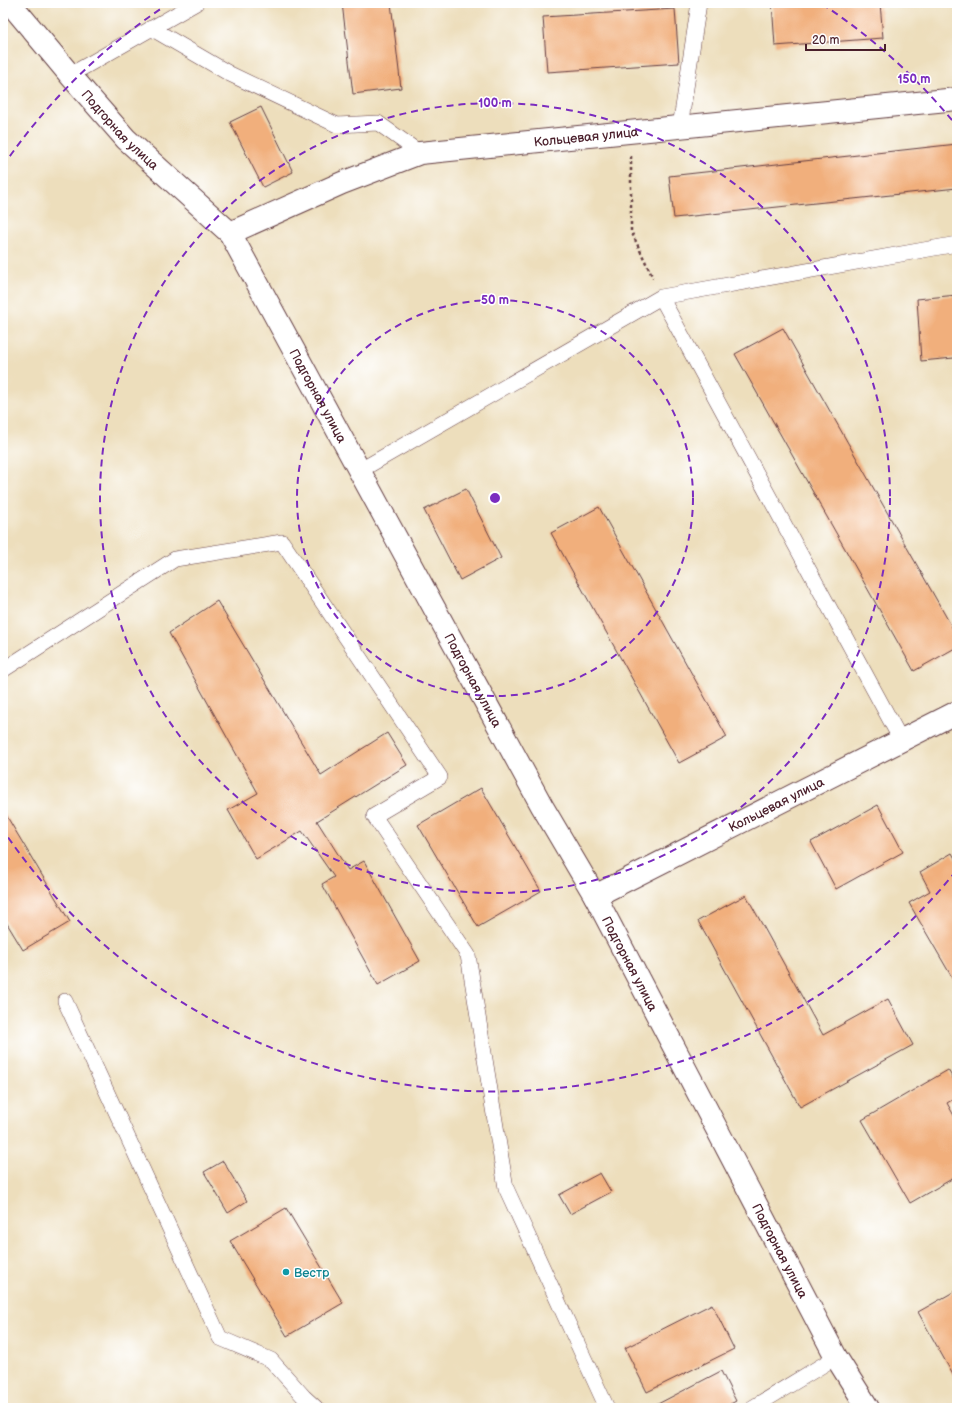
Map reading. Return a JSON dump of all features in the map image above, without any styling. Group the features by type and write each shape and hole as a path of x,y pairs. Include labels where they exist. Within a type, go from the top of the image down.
{"street":[{"name":"Подгорная улица","path":"10,3 126,139 230,233 542,806 595,896 836,1357 868,1408"},
{"name":"Кольцевая улица","path":"230,233 342,183 420,153 957,99"},
{"name":"Кольцевая улица","path":"595,896 957,712"}],"lane":[{"path":"70,75 196,3"},
{"path":"680,127 699,3"},
{"path":"151,28 230,74 337,125 378,123 420,153"},
{"path":"359,471 661,297 957,244"},
{"path":"661,297 901,740"},
{"path":"3,670 175,559 282,542 440,777 374,816 468,955 506,1188 607,1408"},
{"path":"65,1001 220,1338 271,1360 304,1397 316,1408"},
{"path":"752,1408 836,1357"}],"path":[{"path":"631,132 631,231 661,297"}],"building":[{"path":"342,3 391,3 401,88 353,94"},
{"path":"772,3 880,3 883,38 775,46"},
{"path":"675,9 679,63 547,72 543,17"},
{"path":"261,107 293,172 263,187 230,122"},
{"path":"957,144 957,188 674,218 669,176"},
{"path":"957,295 957,351 954,358 921,361 917,299"},
{"path":"783,328 957,636 957,647 914,671 735,354"},
{"path":"466,489 501,558 460,580 424,510"},
{"path":"599,507 727,737 679,763 551,533"},
{"path":"217,601 321,775 387,733 407,765 317,821 348,870 364,861 420,961 378,985 322,884 334,877 302,831 256,859 228,810 258,793 169,633"},
{"path":"957,755 957,766 953,757"},
{"path":"481,788 541,891 478,927 418,825"},
{"path":"878,805 903,852 836,889 811,842"},
{"path":"3,810 70,922 23,950 3,917"},
{"path":"952,853 957,862 957,986 909,903 930,891 920,872"},
{"path":"746,895 823,1035 888,999 913,1045 800,1107 698,921"},
{"path":"948,1070 957,1085 957,1097 947,1103 957,1121 957,1176 910,1203 862,1120"},
{"path":"223,1161 247,1201 228,1213 204,1172"},
{"path":"600,1173 611,1192 570,1214 559,1195"},
{"name":"Вестр","path":"286,1208 343,1303 287,1336 230,1241"},
{"path":"957,1290 957,1382 918,1312"},
{"path":"712,1304 734,1349 647,1392 625,1348"},
{"path":"721,1371 736,1401 723,1408 655,1408 654,1406"}],"place":[{"name":"Вестр","path":"286,1272"}]}
